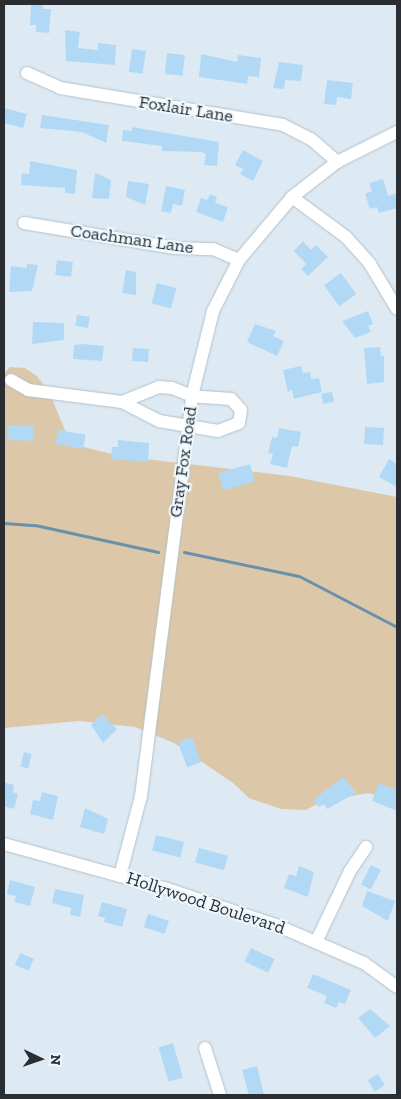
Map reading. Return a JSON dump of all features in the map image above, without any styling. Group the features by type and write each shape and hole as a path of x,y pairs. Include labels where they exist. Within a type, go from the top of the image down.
{"street":[{"name":"Foxlair Lane","path":"27,73 60,88 283,125 311,139 337,162"},
{"name":"Gray Fox Road","path":"120,876 144,780 192,396 212,311 239,260 292,197 337,162 397,132"},
{"path":"292,197 346,237 375,271 397,309"},
{"name":"Coachman Lane","path":"24,223 175,248 213,249 239,260"},
{"path":"11,380 28,390 122,402 158,421 218,432 231,428 238,423 241,410 231,399 192,396 160,387 122,402"},
{"name":"Hollywood Boulevard","path":"4,844 120,876 244,914 364,963 397,986"},
{"path":"316,942 350,871 366,847"},
{"path":"206,1048 220,1095"}],"shaded area":[{"path":"10,367 25,368 37,376 50,394 67,435 80,446 120,456 290,476 397,497 397,800 368,793 321,802 306,810 281,809 249,798 233,783 174,743 135,727 79,721 4,728 4,373"}],"building":[{"path":"31,4 43,4 43,9 51,9 49,33 36,32 36,25 30,25"},
{"path":"65,30 80,32 78,48 98,50 98,43 116,45 115,65 66,61"},
{"path":"132,49 146,51 143,74 129,72"},
{"path":"167,53 185,55 183,76 165,74"},
{"path":"201,54 237,62 238,55 261,58 259,77 248,76 247,84 199,77"},
{"path":"279,62 303,65 301,81 285,80 284,89 273,88"},
{"path":"327,80 353,83 351,99 337,97 336,105 324,104"},
{"path":"4,108 27,114 23,128 4,123"},
{"path":"42,115 109,125 106,143 82,132 40,128"},
{"path":"132,127 219,142 217,166 204,165 206,154 201,152 162,151 162,146 122,141 123,130 132,131"},
{"path":"243,150 263,161 253,181 240,174 243,169 235,165"},
{"path":"30,161 77,170 75,194 65,193 65,188 21,185 22,173 29,174"},
{"path":"95,173 111,180 109,199 92,198"},
{"path":"383,179 388,196 397,193 397,208 379,213 377,207 370,209 365,194 372,191 369,183"},
{"path":"128,181 149,184 145,205 126,197"},
{"path":"166,186 185,190 182,206 173,204 171,213 161,211"},
{"path":"210,194 217,197 215,203 228,207 223,222 196,212 201,198 207,200"},
{"path":"303,241 311,250 316,245 328,257 308,276 301,269 306,264 294,251"},
{"path":"57,260 73,262 71,277 55,275"},
{"path":"27,264 38,265 32,291 9,292 11,266 27,268"},
{"path":"126,270 136,272 136,295 122,293"},
{"path":"341,273 356,294 339,306 324,285"},
{"path":"157,283 176,288 171,308 152,303"},
{"path":"368,311 373,324 368,326 371,332 355,338 342,321"},
{"path":"77,315 90,317 88,328 75,326"},
{"path":"33,322 64,323 64,340 32,344"},
{"path":"255,324 276,331 273,336 284,341 277,356 247,342"},
{"path":"74,345 104,346 102,361 73,359"},
{"path":"380,347 381,356 384,356 384,382 367,384 364,348"},
{"path":"133,348 149,349 148,362 132,361"},
{"path":"301,366 303,373 310,372 311,379 319,378 322,392 294,399 292,390 288,392 283,370"},
{"path":"332,392 334,402 323,404 321,394"},
{"path":"8,425 34,426 33,441 7,440"},
{"path":"365,427 384,428 383,445 364,444"},
{"path":"279,428 301,432 298,447 292,446 287,468 270,464 273,454 268,453 272,437 277,438"},
{"path":"58,430 86,435 83,449 56,444"},
{"path":"118,440 149,443 148,462 111,459 112,447 118,447"},
{"path":"389,459 397,464 397,487 379,477"},
{"path":"250,464 255,481 223,490 218,473"},
{"path":"102,714 117,729 103,743 91,725"},
{"path":"192,737 201,762 187,768 178,742"},
{"path":"24,752 32,754 28,768 20,767"},
{"path":"344,777 356,793 327,809 324,804 319,807 313,800"},
{"path":"4,782 14,785 13,792 18,794 14,809 4,806"},
{"path":"379,783 397,790 397,811 372,801"},
{"path":"42,792 58,796 53,820 30,814 33,800 40,801"},
{"path":"85,808 108,819 104,834 80,827"},
{"path":"156,835 184,842 180,858 152,851"},
{"path":"199,848 228,856 224,870 195,862"},
{"path":"371,865 381,870 371,890 361,885"},
{"path":"299,866 314,872 308,897 284,888 289,874 296,876"},
{"path":"10,880 35,887 30,906 14,902 16,896 7,894"},
{"path":"55,889 84,895 80,917 70,915 71,908 52,903"},
{"path":"367,891 395,901 388,921 362,906"},
{"path":"102,902 127,909 122,927 104,922 105,918 98,916"},
{"path":"148,914 169,921 165,934 144,927"},
{"path":"251,948 275,959 268,973 245,962"},
{"path":"20,953 34,959 29,971 15,965"},
{"path":"313,974 351,990 345,1004 339,1002 336,1008 324,1003 327,996 307,988"},
{"path":"370,1009 390,1026 375,1038 358,1018"},
{"path":"173,1043 183,1078 169,1082 159,1047"},
{"path":"257,1066 264,1095 249,1095 242,1070"},
{"path":"378,1074 385,1085 375,1091 368,1080"}],"waterway":[{"path":"4,523 35,525 158,552"},
{"path":"184,552 299,576 397,627"}]}
